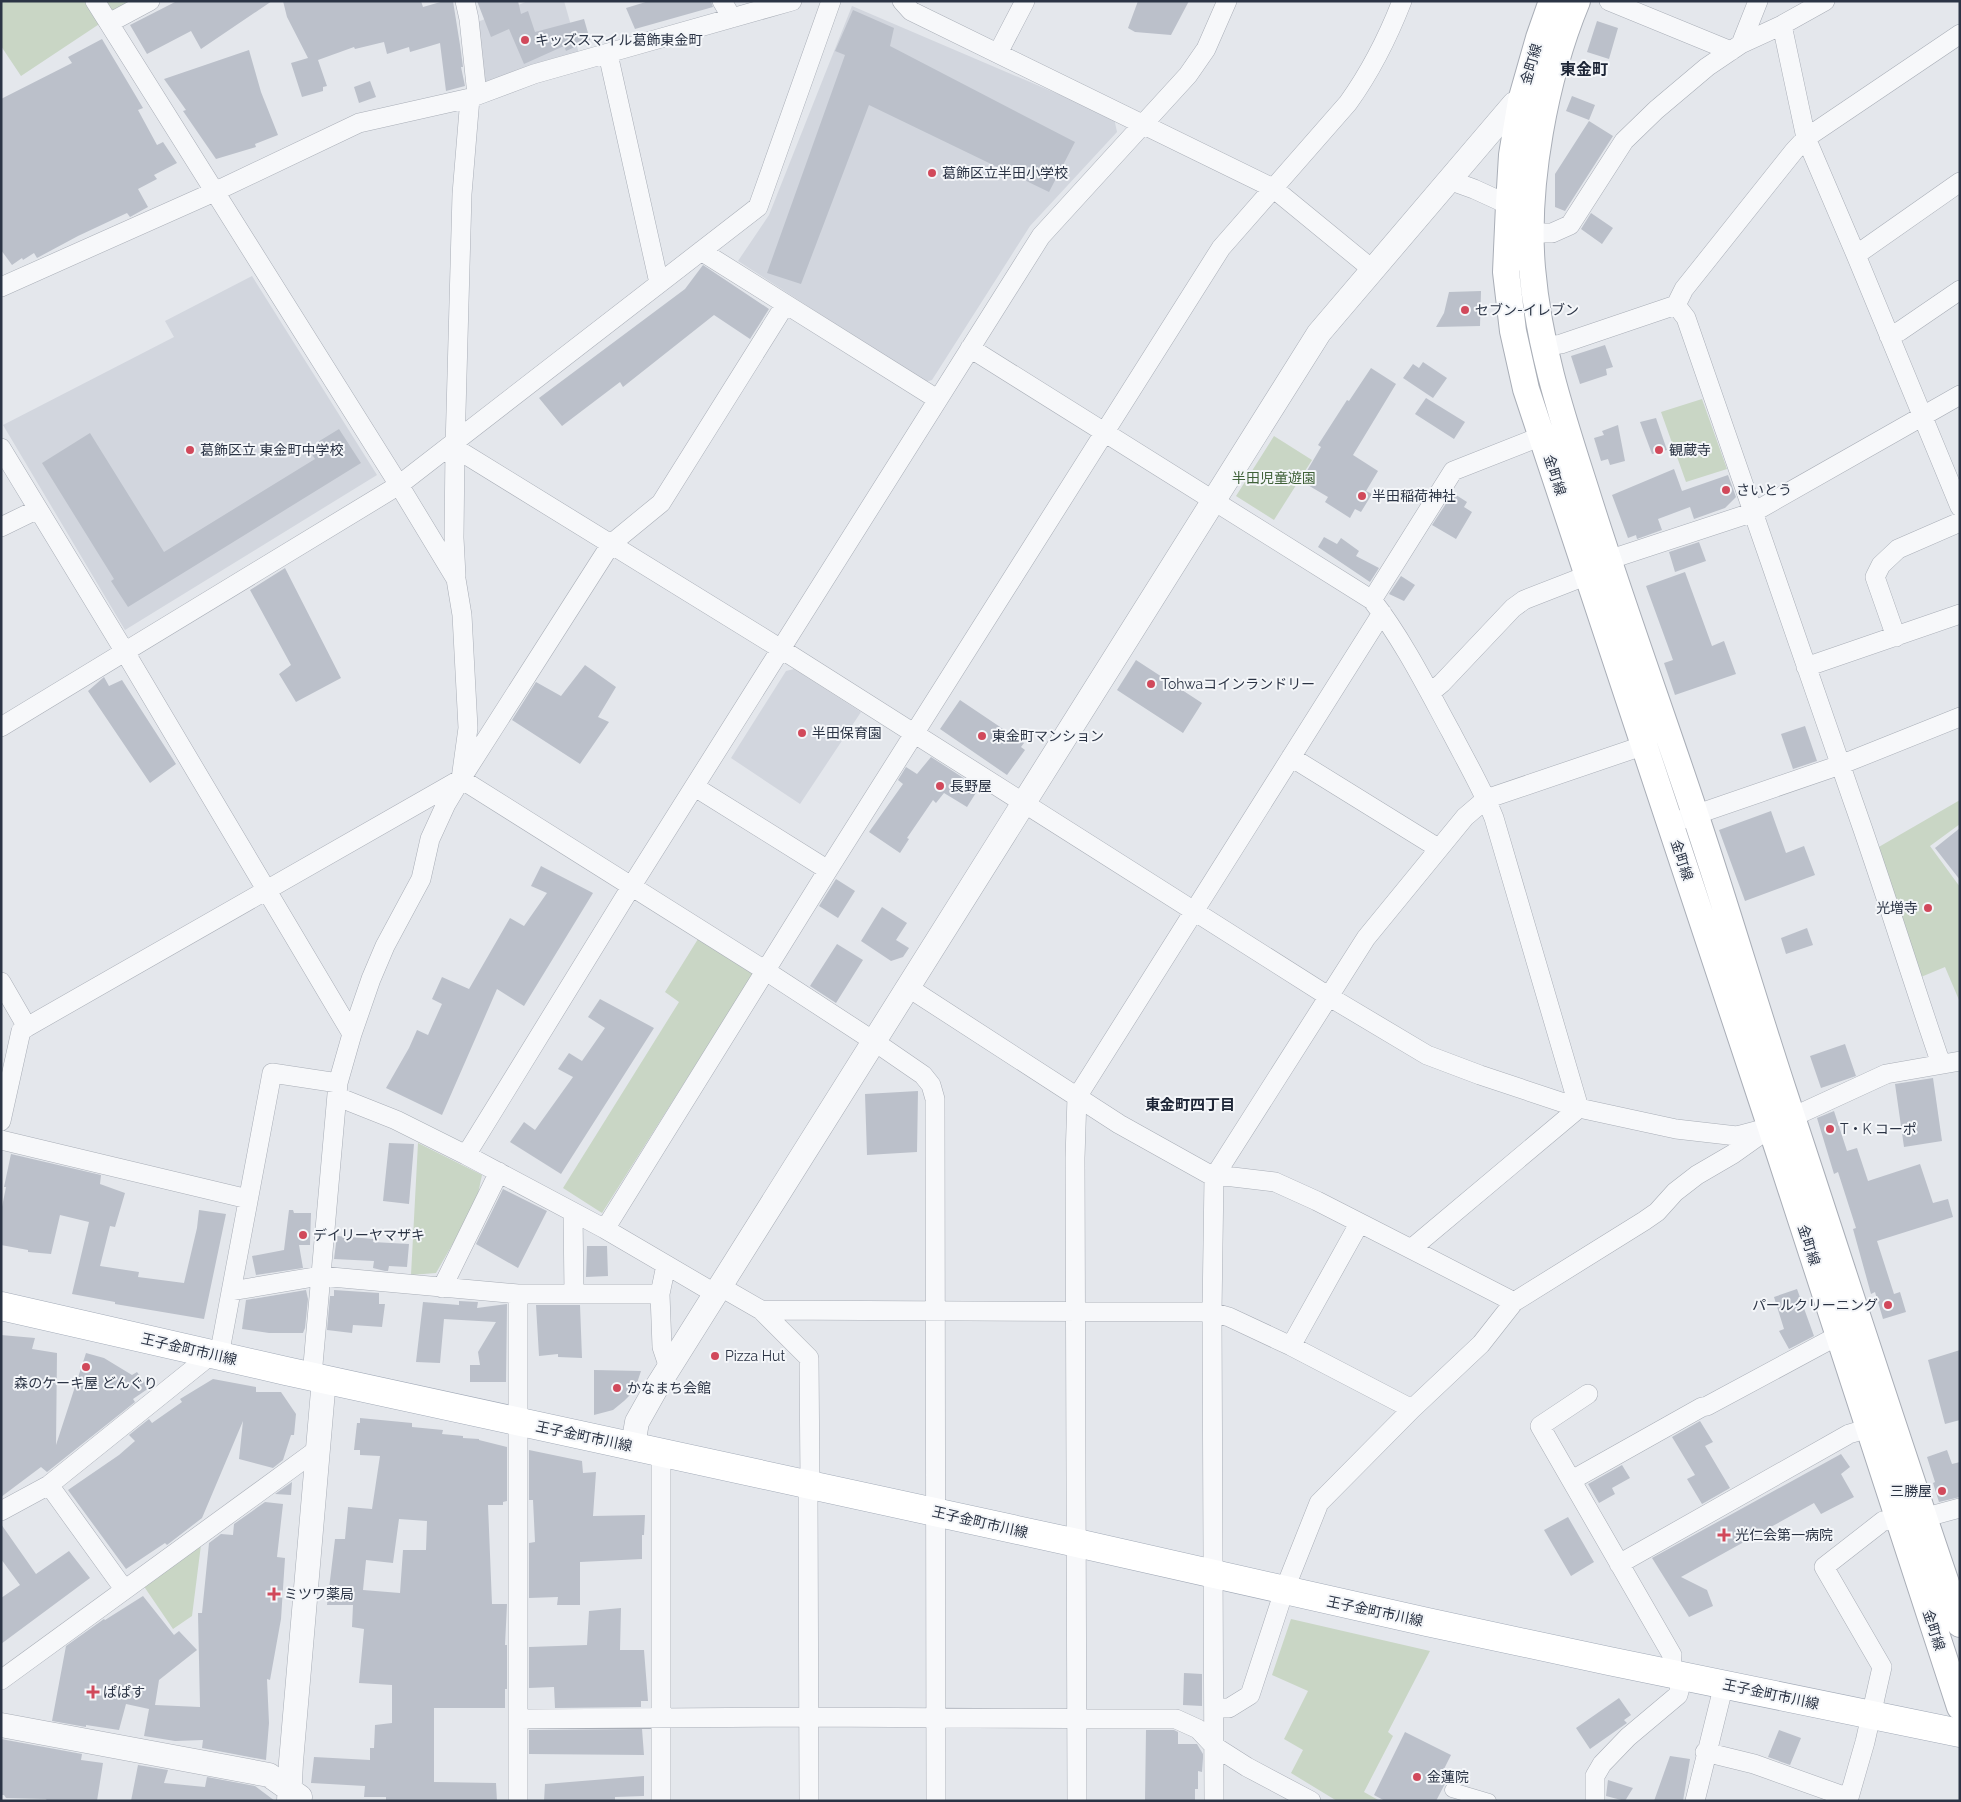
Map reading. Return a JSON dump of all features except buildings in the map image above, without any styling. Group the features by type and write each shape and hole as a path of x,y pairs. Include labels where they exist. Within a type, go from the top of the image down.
{"main road":[{"name":"金町線","path":"1552,1 1539,38 1533,104 1536,157 1531,233 1532,268 1543,347 1645,745 1670,823 1782,1122 1911,1518 1960,1707"},
{"name":"金町線","path":"1577,1 1563,42 1533,104 1512,155 1506,272 1513,331 1526,389 1542,436 1598,567 1696,815 1782,1122 1839,1335 1869,1428 1960,1624"},
{"name":"王子金町市川線","path":"1,1306 318,1378 633,1445 1284,1590 1724,1684 1870,1725 1960,1733"}],"street":[{"path":"95,1 399,485 456,580"},
{"path":"109,23 150,1"},
{"path":"460,779 468,728 462,615 456,580 454,538 455,445 462,194 474,96 469,19 465,1"},
{"path":"722,1 732,18"},
{"path":"1,287 214,192 359,123 474,96 534,74 792,1"},
{"path":"1,727 399,485 455,445 758,207 831,1"},
{"path":"902,1 911,11 1274,188 1373,270"},
{"path":"998,53 1025,1"},
{"path":"466,1155 631,887 1041,236 1188,75 1206,49 1226,1"},
{"path":"605,1229 828,870 1221,248 1348,103 1363,82 1387,39 1402,1"},
{"path":"1609,1 1736,47"},
{"path":"1736,47 1758,1"},
{"path":"1531,233 1552,233 1570,225 1624,141 1656,110 1707,67 1736,47 1782,25 1825,1"},
{"path":"1782,25 1806,138 1960,507"},
{"path":"1543,347 1561,344 1676,305 1684,289 1806,138 1960,34"},
{"path":"608,54 659,283"},
{"path":"633,1445 637,1422 669,1368 1319,334 1514,104 1533,104"},
{"path":"1449,180 1509,205"},
{"path":"1856,254 1960,182"},
{"path":"701,251 937,399"},
{"path":"1890,336 1960,290"},
{"path":"295,1797 318,1449 320,1276 338,1090 352,1034 385,946 421,879 430,839 460,779 611,544 661,503 785,305"},
{"path":"1676,305 1686,318 1754,512 1941,1064"},
{"path":"970,348 1377,607 1430,693 1486,799 1494,818 1579,1108"},
{"path":"1430,693 1442,684 1513,608 1524,600 1598,567 1754,512 1960,395"},
{"path":"1077,1801 1077,1312 1075,1158 1077,1097 1291,757 1453,471 1542,436"},
{"path":"455,445 1328,996 1427,1055 1579,1108 1676,1129 1737,1136 1782,1122 1886,1074 1960,1061"},
{"path":"1,448 125,652 352,1034"},
{"path":"1,527 38,509"},
{"path":"1896,637 1875,577 1881,565 1898,549 1960,522"},
{"path":"1806,668 1960,614"},
{"path":"1670,823 1840,765 1960,717"},
{"path":"1214,1801 1212,1312 1215,1176 1366,938 1465,817 1486,799 1645,745"},
{"path":"1291,757 1438,848"},
{"path":"460,779 766,971 923,1075 931,1085 935,1099 936,1801"},
{"path":"1,1121 21,1031 460,779"},
{"path":"695,787 828,870"},
{"path":"1,982 27,1027"},
{"path":"909,988 1119,1124 1215,1176 1275,1182 1318,1201 1359,1224 1514,1302"},
{"path":"1,1512 49,1485 216,1355 231,1291 272,1073 338,1090 499,1172 605,1229 666,1265 761,1310 809,1358 810,1801"},
{"path":"1411,1249 1579,1108"},
{"path":"1214,1708 1229,1708 1250,1695 1284,1590 1319,1503 1412,1409 1481,1344 1514,1302 1644,1221 1657,1212 1676,1192 1697,1175 1782,1122"},
{"path":"1,1140 248,1199"},
{"path":"442,1288 499,1172"},
{"path":"573,1213 574,1293"},
{"path":"1290,1346 1359,1224"},
{"path":"666,1265 660,1294 662,1347 669,1368"},
{"path":"231,1291 320,1276 518,1294 660,1294"},
{"path":"518,1294 518,1801"},
{"path":"761,1310 1212,1312 1229,1317 1290,1346 1412,1409"},
{"path":"1572,1480 1702,1407 1839,1335"},
{"path":"1588,1394 1540,1426 1672,1655 1677,1675 1678,1695 1628,1737 1602,1764 1595,1776 1595,1801"},
{"path":"1619,1564 1849,1434 1869,1428"},
{"path":"1,1680 318,1449"},
{"path":"661,1452 661,1801"},
{"path":"49,1485 124,1589"},
{"path":"1705,1752 1754,1764 1849,1799 1870,1725 1882,1667 1824,1567 1883,1521 1911,1518 1960,1508"},
{"path":"1695,1801 1705,1752 1724,1684"},
{"path":"518,1718 1176,1719 1198,1729 1214,1746 1247,1767 1311,1801"},
{"path":"1,1725 269,1775 295,1797"},
{"path":"1452,1790 1489,1801"}],"shaded area":[{"name":"キッズスマイル葛飾東金町","path":"528,1 564,1 580,57 480,90 473,24"},
{"name":"葛飾区立半田小学校","path":"852,6 1114,118 1117,132 1030,226 932,380 925,382 738,261 769,215"},
{"name":"葛飾区立 東金町中学校","path":"252,276 377,475 125,630 3,425 174,337 165,321"},
{"path":"794,669 861,712 800,804 731,758 786,671"}],"green space":[{"path":"1,1 134,1 21,76 1,46"},
{"path":"1702,399 1727,469 1686,482 1661,412"},
{"name":"半田児童遊園","path":"1274,436 1312,460 1274,520 1236,496"},
{"name":"光増寺","path":"1960,800 1960,824 1930,846 1960,887 1959,1000 1945,967 1921,977 1877,848"},
{"path":"698,939 753,974 602,1213 563,1188 679,1002 665,992"},
{"path":"418,1143 482,1175 476,1203 436,1273 411,1275"},
{"path":"202,1537 192,1616 173,1629 141,1582"},
{"path":"1291,1619 1430,1651 1388,1732 1393,1736 1364,1792 1380,1801 1337,1801 1291,1773 1303,1750 1284,1739 1308,1691 1272,1675"}],"place":[{"name":"キッズスマイル葛飾東金町","path":"525,40"},
{"name":"葛飾区立半田小学校","path":"932,173"},
{"name":"セブン-イレブン","path":"1465,310"},
{"name":"葛飾区立 東金町中学校","path":"190,450"},
{"name":"観蔵寺","path":"1659,450"},
{"name":"さいとう","path":"1726,490"},
{"name":"半田稲荷神社","path":"1362,496"},
{"name":"Tohwaコインランドリー","path":"1151,684"},
{"name":"半田保育園","path":"802,733"},
{"name":"東金町マンション","path":"982,736"},
{"name":"長野屋","path":"940,786"},
{"name":"光増寺","path":"1928,908"},
{"name":"T・K コーポ","path":"1830,1129"},
{"name":"デイリーヤマザキ","path":"303,1235"},
{"name":"パールクリーニング","path":"1888,1305"},
{"name":"Pizza Hut","path":"715,1356"},
{"name":"森のケーキ屋 どんぐり","path":"86,1367"},
{"name":"かなまち会館","path":"617,1388"},
{"name":"三勝屋","path":"1942,1491"},
{"name":"光仁会第一病院","path":"1724,1535"},
{"name":"ミツワ薬局","path":"274,1594"},
{"name":"ぱぱす","path":"93,1692"},
{"name":"金蓮院","path":"1417,1777"}],"district":[{"name":"東金町","path":"1584,69"},
{"name":"東金町四丁目","path":"1190,1105"}]}
